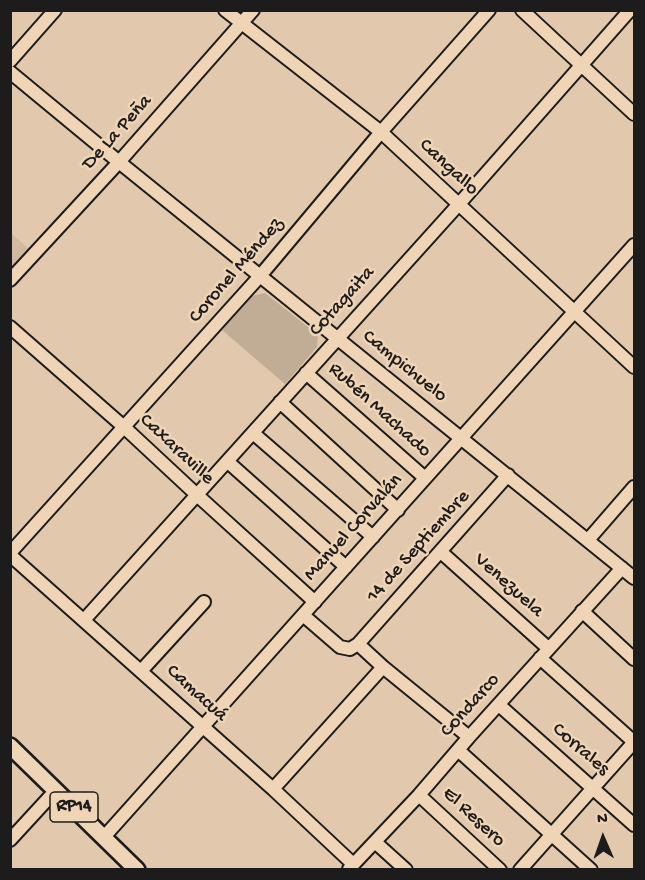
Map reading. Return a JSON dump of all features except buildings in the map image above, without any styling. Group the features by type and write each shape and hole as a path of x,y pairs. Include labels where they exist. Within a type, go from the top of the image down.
{"main road":[{"name":"RP14","path":"10,746 137,870"}],"street":[{"path":"10,61 55,10"},
{"name":"Cangallo","path":"225,10 381,132 634,367"},
{"name":"De La Peña","path":"10,280 119,162 253,10"},
{"name":"Coronel Méndez","path":"10,554 260,276 381,132 489,10"},
{"path":"522,10 634,114"},
{"name":"Cotagaita","path":"84,620 459,204 630,10"},
{"name":"Campichuelo","path":"10,72 634,578"},
{"name":"Manuel Corvalán","path":"104,837 634,245"},
{"name":"Caxaraville","path":"10,327 315,602"},
{"name":"Rubén Machado","path":"306,373 425,478"},
{"path":"280,402 398,510"},
{"path":"252,433 373,537"},
{"path":"228,462 346,567"},
{"name":"14 de Septiembre","path":"358,644 508,475"},
{"path":"588,540 634,487"},
{"name":"Venezuela","path":"441,552 634,742"},
{"name":"Camacuá","path":"10,554 273,789 351,867"},
{"name":"Condarco","path":"351,867 419,795 622,568"},
{"path":"141,671 204,602"},
{"path":"582,611 634,659"},
{"path":"303,615 340,646 350,649 358,644 469,737"},
{"path":"273,789 383,667"},
{"name":"Corrales","path":"499,705 634,825"},
{"path":"520,870 634,742"},
{"path":"458,750 591,870"},
{"path":"10,840 56,790"},
{"name":"El Resero","path":"419,795 500,870"},
{"path":"375,842 405,870"}],"shaded area":[{"path":"10,232 30,250 11,270 10,270"},
{"path":"265,293 318,335 317,347 285,384 222,330 252,296"}]}
